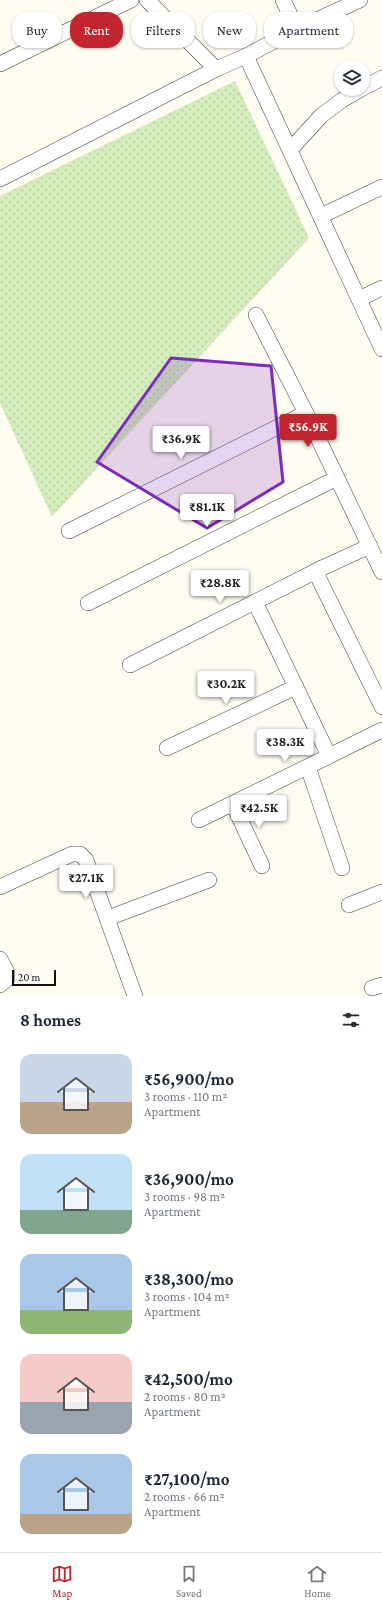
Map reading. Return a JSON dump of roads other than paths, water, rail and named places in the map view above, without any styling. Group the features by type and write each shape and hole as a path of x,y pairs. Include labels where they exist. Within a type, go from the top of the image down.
{"street":[{"path":"0,64 131,0"},
{"path":"147,0 216,69"},
{"path":"283,0 289,12"},
{"path":"333,12 360,0"},
{"path":"0,179 264,46"},
{"path":"246,56 382,349"},
{"path":"370,84 382,78"},
{"path":"290,150 322,116 349,96"},
{"path":"321,216 382,187"},
{"path":"359,299 382,288"},
{"path":"256,315 306,413 382,572"},
{"path":"69,531 306,413"},
{"path":"88,603 337,478"},
{"path":"130,665 322,568 370,546"},
{"path":"322,568 319,571 318,577 382,707"},
{"path":"255,602 329,756"},
{"path":"167,748 296,687"},
{"path":"198,820 382,730"},
{"path":"308,767 342,868"},
{"path":"233,804 262,866"},
{"path":"0,887 72,854 80,854 86,860 135,996"},
{"path":"108,918 209,880"},
{"path":"349,905 382,892"},
{"path":"0,959 7,972 7,979 0,985"}]}
